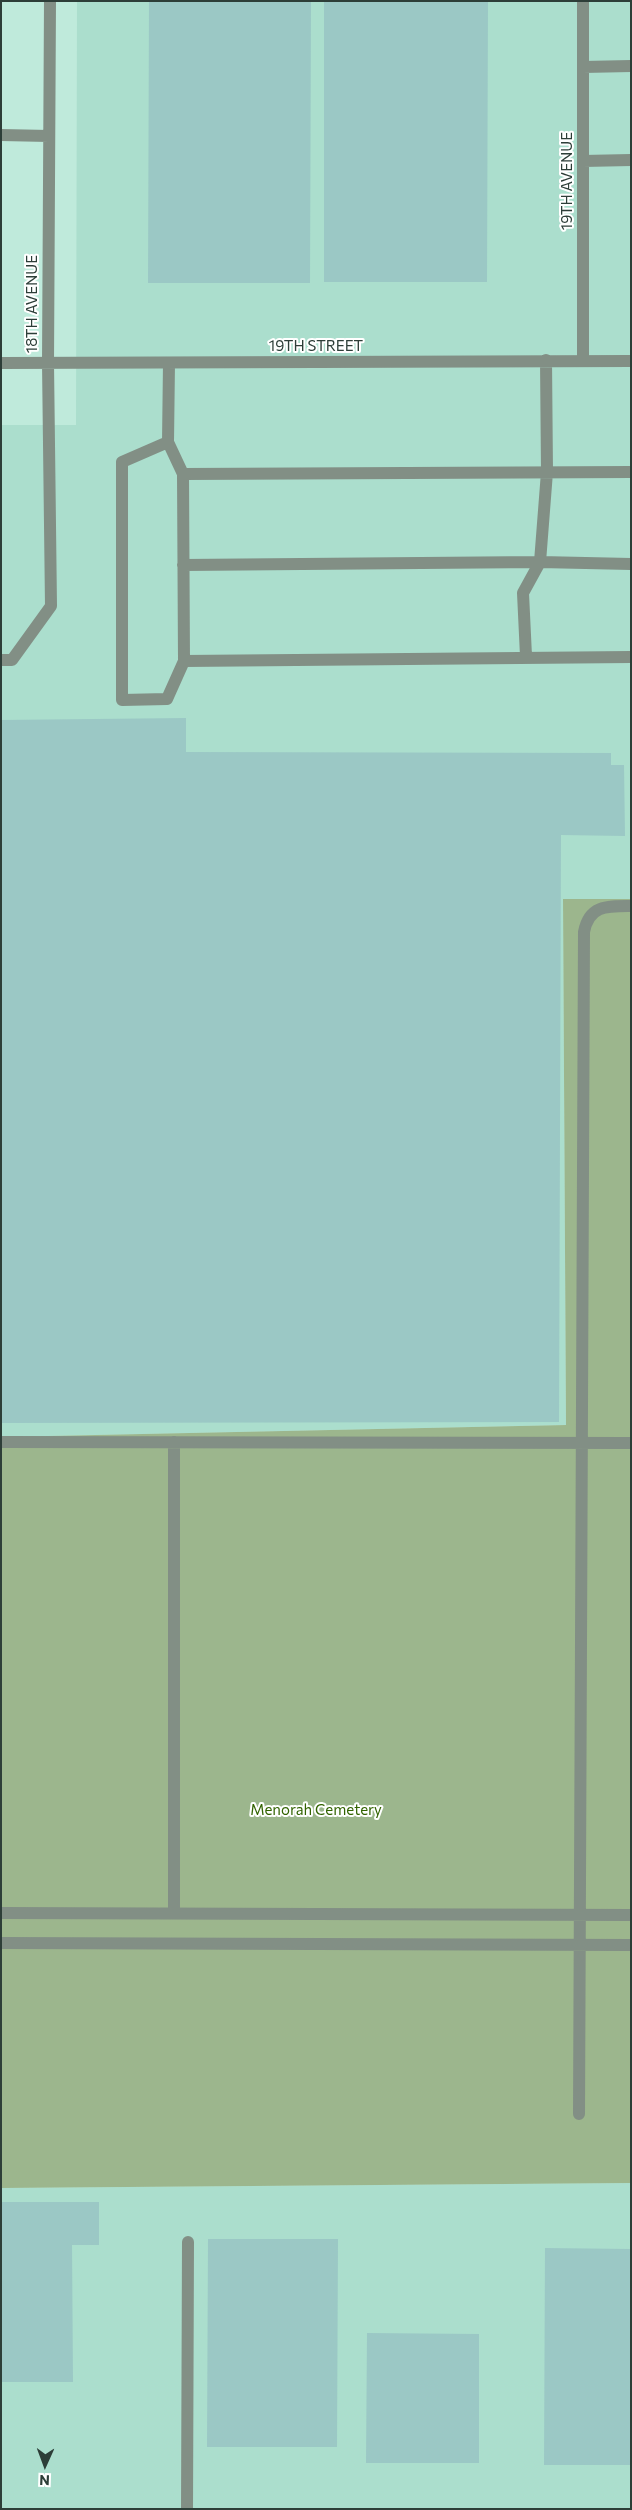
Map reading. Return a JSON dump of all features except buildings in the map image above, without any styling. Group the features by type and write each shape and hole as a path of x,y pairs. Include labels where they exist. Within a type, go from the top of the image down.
{"street":[{"name":"18TH AVENUE","path":"1,660 12,660 51,606 48,363 50,1"},
{"name":"19TH AVENUE","path":"583,1 583,361"},
{"path":"583,67 631,66"},
{"path":"1,135 49,136"},
{"path":"583,161 631,160"},
{"path":"526,656 523,593 540,562 546,472 546,360"},
{"name":"19TH STREET","path":"1,363 631,361"},
{"path":"168,442 122,462 122,700 167,700 184,661 183,474 168,442 169,363"},
{"path":"183,474 631,472"},
{"path":"183,565 540,562 631,564"},
{"path":"184,661 526,656 631,657"},
{"path":"579,2114 584,932 586,921 594,911 615,906 631,906"},
{"path":"1,1442 631,1442"},
{"path":"174,1442 174,1913"},
{"path":"1,1913 631,1915"},
{"path":"1,1943 631,1944"},
{"path":"187,2509 188,2242"}],"shaded area":[{"path":"77,1 631,1 631,899 563,899 566,1425 1,1437 1,425 76,425"},
{"path":"631,2183 631,2509 1,2509 1,2188"}],"green space":[{"name":"Menorah Cemetery","path":"563,899 631,899 631,2183 1,2188 1,1437 566,1425"}]}
